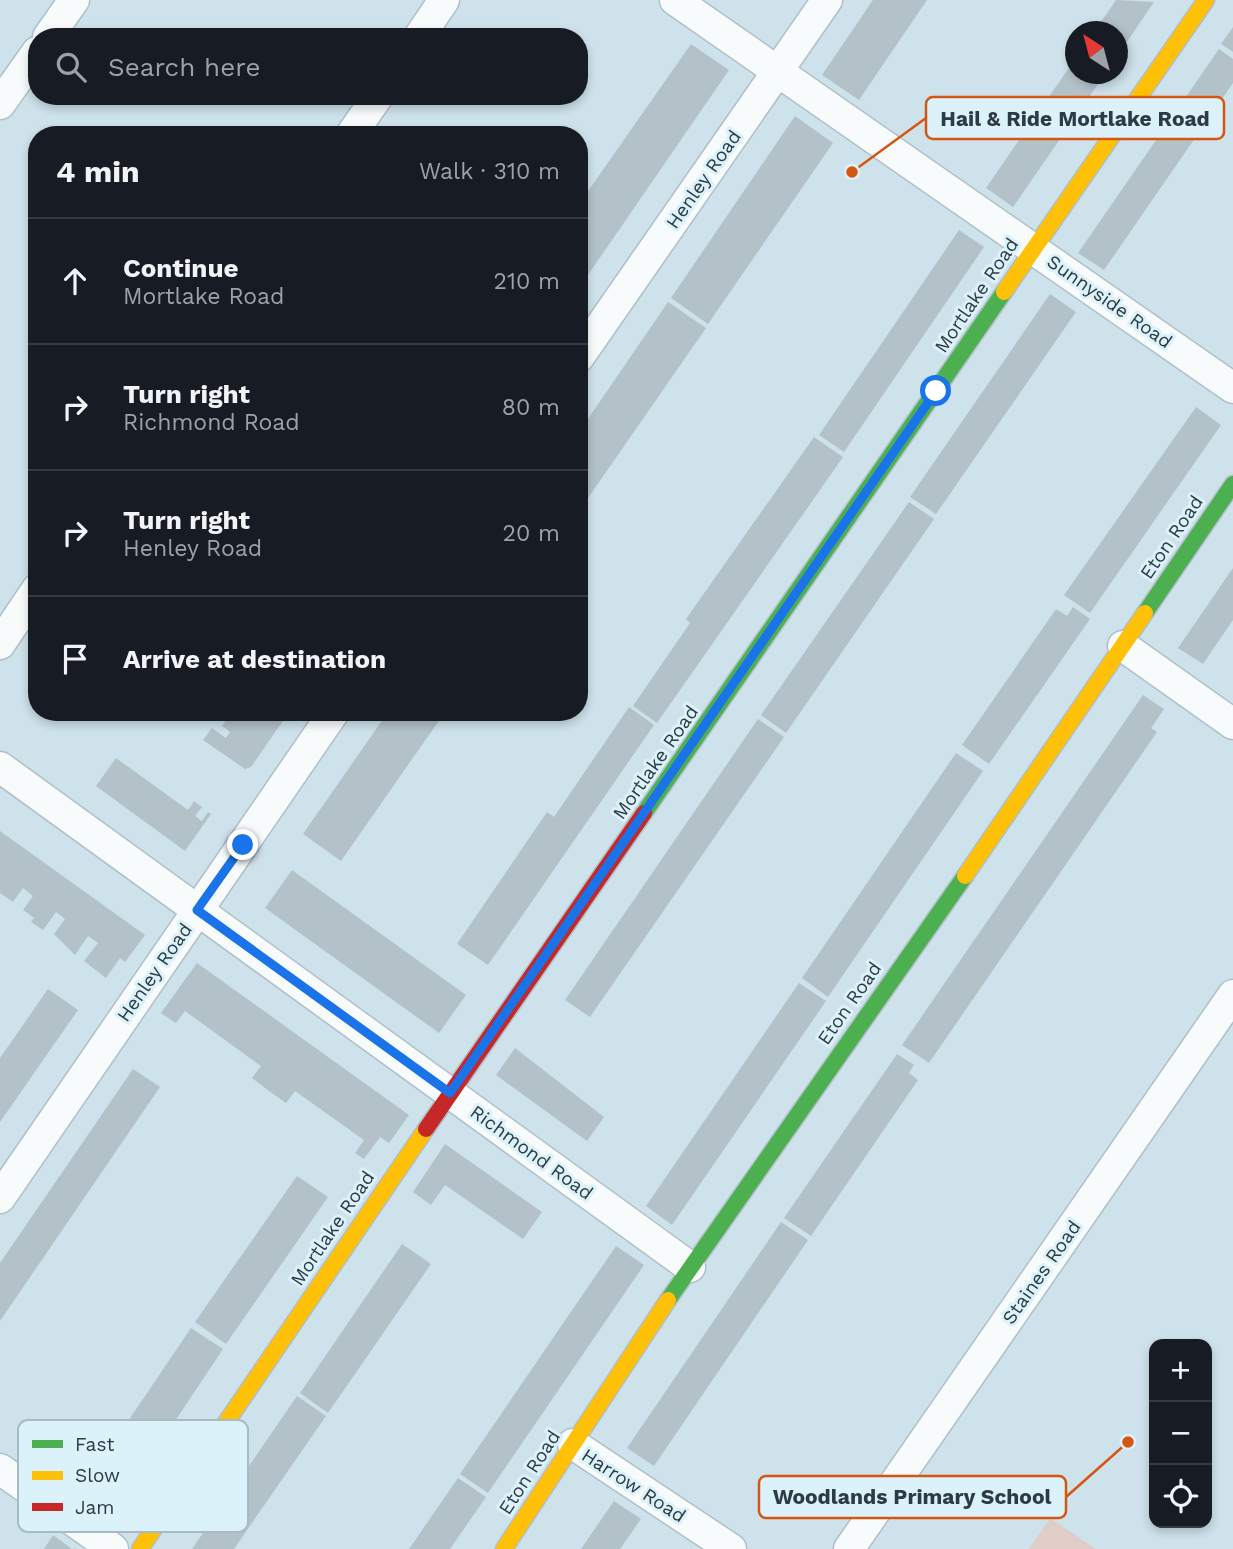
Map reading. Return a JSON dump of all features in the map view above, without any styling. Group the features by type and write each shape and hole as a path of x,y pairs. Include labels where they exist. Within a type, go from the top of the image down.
{"street":[{"path":"54,28 74,0"},
{"path":"425,28 444,0"},
{"name":"Sunnyside Road","path":"675,0 1233,388"},
{"name":"Henley Road","path":"588,344 827,0"},
{"name":"Mortlake Road","path":"228,1420 450,1093 1206,0"},
{"path":"0,104 28,65"},
{"path":"357,126 372,105"},
{"name":"Eton Road","path":"504,1549 690,1267 1233,484"},
{"path":"0,644 28,602"},
{"path":"1123,646 1233,724"},
{"name":"Henley Road","path":"0,1198 328,721"},
{"name":"Richmond Road","path":"0,767 690,1267"},
{"name":"Staines Road","path":"849,1549 1233,995"},
{"name":"Harrow Road","path":"573,1444 731,1549"},
{"path":"0,1469 18,1482"},
{"path":"89,1532 113,1549"},
{"name":"Mortlake Road","path":"140,1549 152,1532"}],"shaded area":[{"path":"1050,1518 1096,1549 1029,1549"}],"building":[{"path":"873,0 927,0 859,100 822,75"},
{"path":"1116,0 1154,2 1128,40 1128,21 1102,21"},
{"path":"1233,27 1233,52 1221,44"},
{"path":"691,44 729,70 588,275 588,191"},
{"path":"1219,49 1233,59 1233,83 1104,270 1078,253"},
{"path":"1065,73 1065,84 1098,84 1013,207 986,188"},
{"path":"795,116 833,143 708,324 671,298"},
{"path":"959,230 984,247 844,452 819,435"},
{"path":"1050,294 1076,312 936,514 910,497"},
{"path":"668,302 706,328 588,498 588,419"},
{"path":"1196,407 1221,425 1090,613 1064,595"},
{"path":"814,437 843,457 657,723 633,706 690,623 686,619"},
{"path":"909,502 934,519 786,733 761,715"},
{"path":"1233,568 1233,620 1203,664 1178,648"},
{"path":"1073,607 1090,619 989,764 962,745 1056,609 1067,616"},
{"path":"1143,695 1164,709 1151,728 1157,732 929,1063 902,1045"},
{"path":"629,707 654,725 488,965 457,944 547,812 554,817"},
{"path":"758,719 784,737 590,1017 565,1000"},
{"path":"226,721 283,721 251,767 245,769 203,740 212,728 226,738 230,732 222,726"},
{"path":"382,721 439,721 341,861 303,834"},
{"path":"956,753 983,771 828,997 802,978"},
{"path":"116,758 188,810 194,801 202,807 195,816 202,821 208,812 211,814 185,851 96,786"},
{"path":"0,831 145,935 125,962 120,958 106,978 84,961 98,943 88,936 75,955 54,934 65,919 56,912 43,930 31,922 34,918 23,910 33,896 23,888 13,902 0,893"},
{"path":"292,870 466,995 439,1033 265,908"},
{"path":"197,963 409,1115 389,1143 380,1137 364,1159 355,1153 364,1140 295,1091 286,1103 269,1091 252,1078 261,1066 185,1011 176,1023 161,1013"},
{"path":"799,983 826,1001 672,1225 646,1206"},
{"path":"48,989 78,1010 0,1122 0,1058"},
{"path":"515,1048 604,1117 587,1141 496,1075"},
{"path":"897,1054 914,1065 909,1073 918,1080 811,1236 784,1218"},
{"path":"133,1069 160,1087 0,1321 0,1263"},
{"path":"445,1144 542,1212 523,1239 445,1185 431,1205 413,1192"},
{"path":"297,1176 328,1197 226,1344 195,1322"},
{"path":"781,1222 808,1240 654,1466 627,1448"},
{"path":"402,1244 431,1264 328,1413 300,1393"},
{"path":"616,1246 644,1265 488,1493 460,1474"},
{"path":"191,1328 223,1349 176,1420 129,1420"},
{"path":"297,1396 326,1416 248,1529 248,1467"},
{"path":"458,1478 486,1497 450,1549 409,1549"},
{"path":"614,1501 641,1519 620,1549 581,1549"},
{"path":"204,1532 246,1532 234,1549 192,1549"},
{"path":"53,1535 72,1549 44,1549"}],"traffic: fast":[{"path":"644,813 1004,292"},
{"path":"1145,613 1233,484"},
{"path":"668,1300 965,876"}],"traffic: slow":[{"path":"1004,292 1206,0"},
{"path":"965,876 1145,613"},
{"path":"228,1420 426,1129"},
{"path":"504,1549 668,1300"},
{"path":"140,1549 152,1532"}],"traffic: jam":[{"path":"426,1129 644,813"}],"place":[{"name":"Hail & Ride Mortlake Road","path":"852,172"},
{"name":"Woodlands Primary School","path":"1128,1442"}],"route":[{"path":"243,845 197,910 450,1093 936,391"}]}
